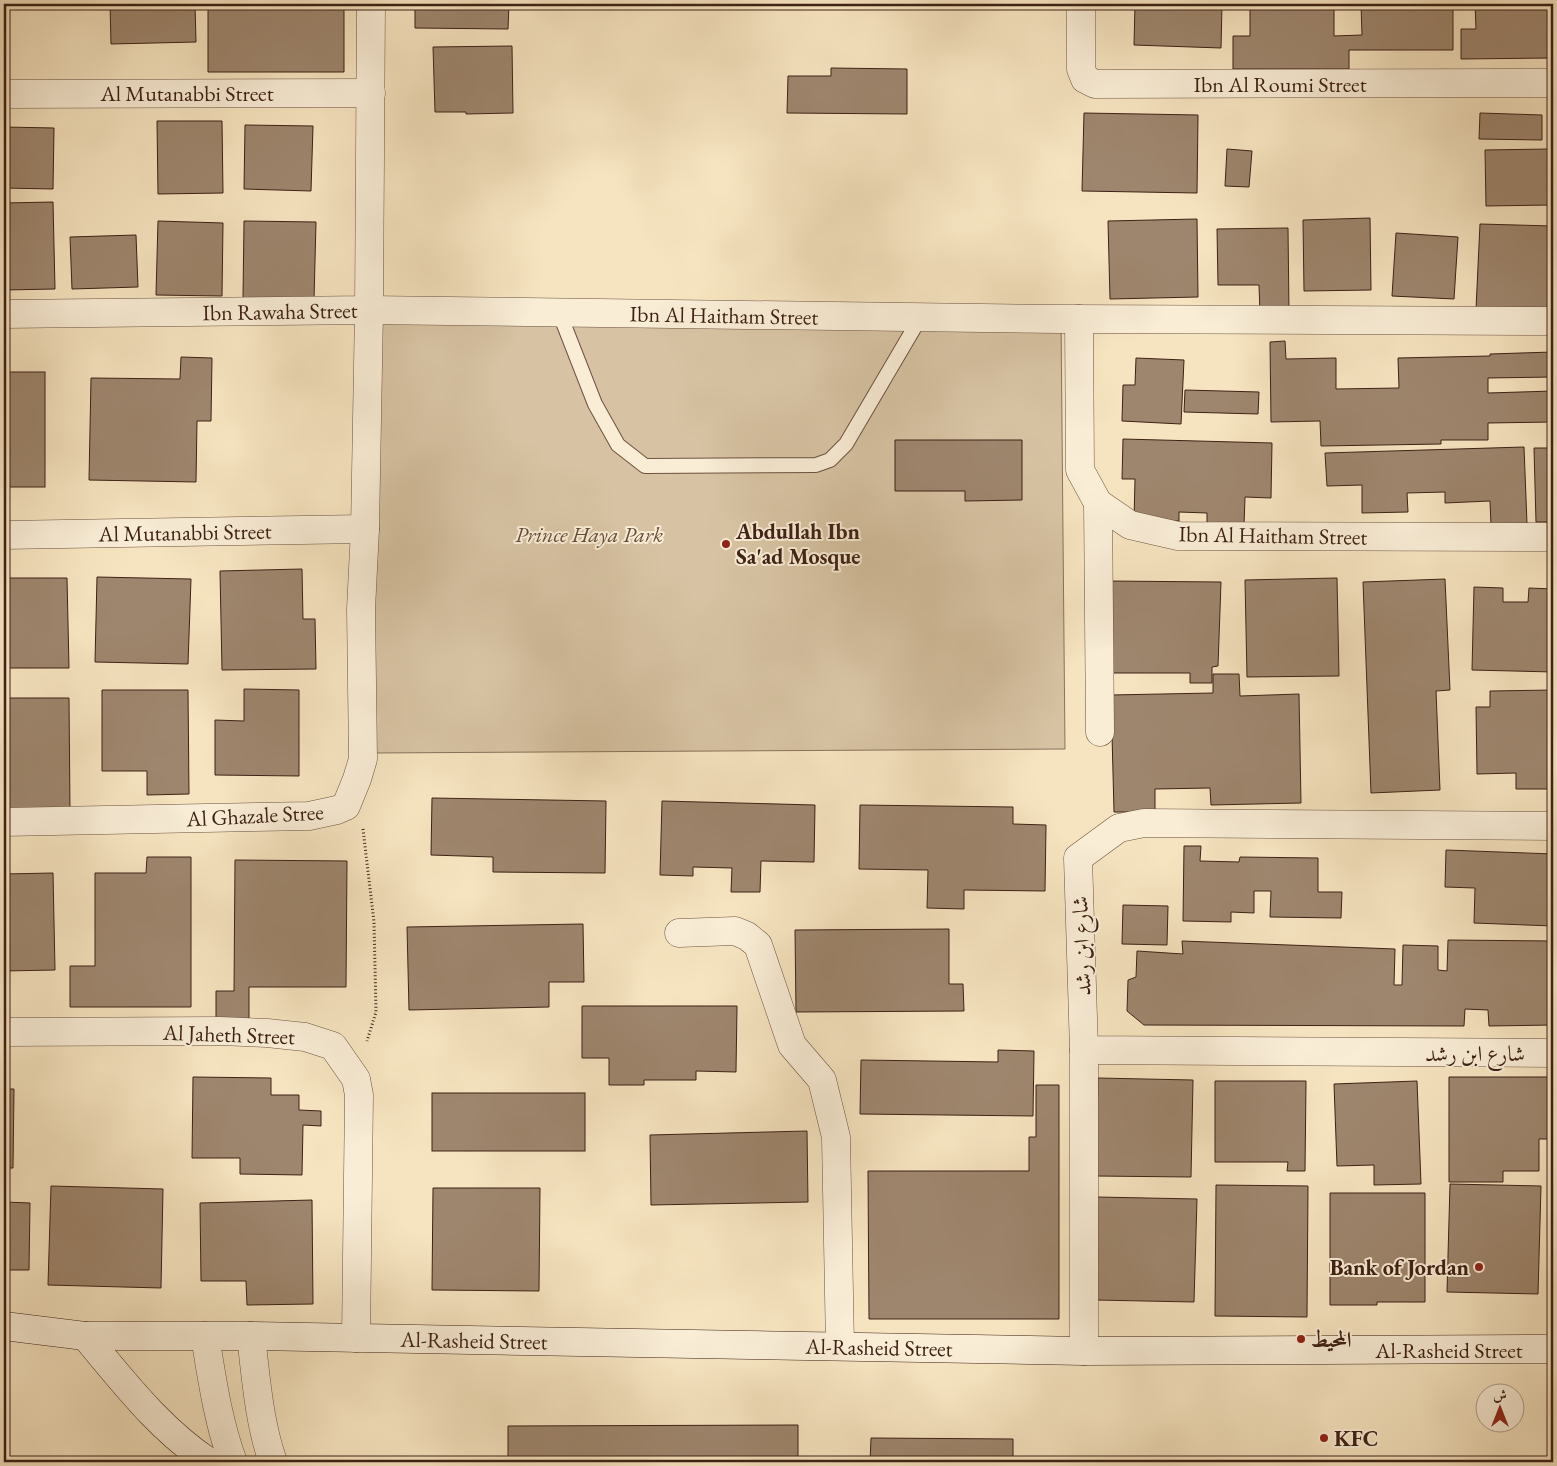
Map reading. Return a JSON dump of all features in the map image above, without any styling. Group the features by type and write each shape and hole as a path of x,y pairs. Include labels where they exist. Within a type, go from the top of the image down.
{"street":[{"name":"Ibn Rawaha Street","path":"4,314 369,310 371,4"},
{"name":"Ibn Al Roumi Street","path":"1081,4 1081,69 1085,79 1095,84 1553,83"},
{"name":"Al Mutanabbi Street","path":"4,94 371,93"},
{"name":"Ibn Al Haitham Street","path":"369,310 920,318 1553,321"},
{"path":"365,529 369,310"},
{"name":"Ibn Al Haitham Street","path":"1079,319 1080,470 1098,503 1130,524 1178,536 1553,537"},
{"path":"1098,503 1100,732"},
{"name":"Al Mutanabbi Street","path":"4,535 365,529"},
{"name":"Al Ghazale Stree","path":"4,822 309,816 337,810 346,806 358,779 363,759 361,609 365,529"},
{"name":"شارع ابن رشد","path":"1553,826 1144,822 1119,828 1078,858 1084,1050 1553,1053"},
{"path":"679,934 735,931 747,936 758,945 792,1045 822,1080 836,1137 840,1346"},
{"name":"Al Jaheth Street","path":"4,1032 220,1030 305,1037 333,1046 356,1079 359,1095 356,1338"},
{"path":"1084,1050 1084,1350"},
{"name":"Al-Rasheid Street","path":"4,1326 85,1336 251,1336 1084,1350 1553,1349"},
{"path":"85,1336 154,1416 176,1438 209,1462"},
{"path":"205,1336 217,1406 226,1443 233,1462"},
{"path":"251,1336 260,1408 268,1446 274,1462"}],"lane":[{"path":"559,312 595,404 618,445 645,466 816,465 830,460 846,444 920,318"}],"path":[{"path":"356,1079 376,1012 374,922 363,827"}],"green space":[{"name":"Prince Haya Park","path":"370,317 1061,319 1065,749 373,753"}],"building":[{"path":"110,4 195,4 196,42 111,44"},
{"path":"224,4 344,4 344,72 208,72 208,9 224,9"},
{"path":"415,4 509,4 508,29 415,28"},
{"path":"1135,4 1222,4 1221,48 1134,45"},
{"path":"1250,4 1334,4 1334,36 1362,35 1361,4 1453,4 1453,50 1349,50 1349,69 1233,69 1233,36 1250,36"},
{"path":"1475,4 1553,4 1553,58 1461,59 1461,29 1476,29"},
{"path":"512,46 513,113 466,114 466,112 435,112 433,47"},
{"path":"831,68 907,69 907,114 787,113 788,76 831,76"},
{"path":"1084,113 1198,115 1197,193 1082,191"},
{"path":"1480,113 1542,115 1542,140 1479,139"},
{"path":"157,121 222,121 223,193 158,194"},
{"path":"245,125 313,126 311,191 244,189"},
{"path":"4,127 54,128 53,189 4,188"},
{"path":"1227,149 1252,151 1249,187 1225,186"},
{"path":"1549,149 1550,205 1486,206 1485,150"},
{"path":"53,202 55,289 4,290 4,203"},
{"path":"1370,218 1371,290 1304,291 1303,220"},
{"path":"1197,219 1198,297 1110,299 1108,221"},
{"path":"158,221 223,223 222,296 156,295"},
{"path":"244,221 316,222 314,300 243,298"},
{"path":"1480,224 1552,226 1549,311 1476,309"},
{"path":"1288,228 1289,312 1260,313 1259,285 1218,285 1217,229"},
{"path":"1396,233 1458,237 1454,299 1392,296"},
{"path":"136,235 138,287 72,289 70,237"},
{"path":"1285,341 1286,359 1336,358 1336,389 1399,388 1398,358 1490,356 1490,354 1553,352 1553,377 1488,378 1488,393 1553,391 1553,422 1488,423 1488,440 1441,440 1441,444 1321,446 1320,421 1271,422 1270,342"},
{"path":"181,357 212,358 211,421 197,421 196,482 89,480 91,378 180,379"},
{"path":"1136,358 1184,360 1181,424 1122,421 1123,385 1135,385"},
{"path":"4,372 45,372 45,487 4,487"},
{"path":"1185,390 1259,392 1258,414 1184,412"},
{"path":"1123,439 1272,443 1271,498 1245,497 1244,526 1207,525 1207,513 1179,512 1179,521 1134,520 1135,479 1122,479"},
{"path":"895,440 1022,440 1022,500 965,501 965,491 895,491"},
{"path":"1524,447 1527,524 1491,525 1490,501 1445,503 1445,492 1407,493 1408,512 1362,513 1362,485 1327,486 1325,453"},
{"path":"1534,448 1553,448 1553,522 1536,522"},
{"path":"302,569 303,619 315,619 316,669 222,670 220,571"},
{"path":"97,577 191,579 188,664 95,662"},
{"path":"4,578 67,578 69,668 4,668"},
{"path":"1337,578 1339,676 1247,677 1245,580"},
{"path":"1445,579 1450,690 1436,691 1440,790 1371,793 1363,582"},
{"path":"1107,581 1221,582 1218,666 1212,667 1212,683 1190,683 1190,673 1107,673"},
{"path":"1474,587 1503,588 1503,602 1528,602 1529,588 1553,589 1553,672 1472,670"},
{"path":"1213,674 1239,674 1240,696 1299,694 1301,803 1211,805 1210,788 1155,789 1155,812 1114,812 1111,695 1213,693"},
{"path":"244,689 299,690 299,776 215,775 215,720 244,721"},
{"path":"102,690 188,690 189,794 147,795 147,771 102,771"},
{"path":"1553,690 1553,789 1516,789 1516,773 1477,774 1476,707 1490,707 1490,691"},
{"path":"4,698 69,698 70,812 4,812"},
{"path":"432,798 606,801 605,873 493,872 493,857 431,855"},
{"path":"662,801 815,805 814,862 761,861 760,892 731,892 732,868 693,867 693,876 660,875"},
{"path":"860,805 1013,807 1013,824 1046,825 1045,891 964,890 964,909 927,908 928,870 859,869"},
{"path":"1184,846 1201,846 1200,861 1239,862 1240,857 1318,858 1318,892 1342,892 1341,918 1270,917 1271,891 1254,891 1254,913 1231,912 1231,922 1183,921"},
{"path":"1446,850 1553,854 1553,926 1474,923 1475,888 1445,887"},
{"path":"147,857 191,857 191,1007 70,1007 70,966 95,966 95,873 146,873"},
{"path":"235,860 347,861 346,987 249,987 249,1020 216,1020 216,991 234,991"},
{"path":"53,873 55,970 4,971 4,874"},
{"path":"1123,905 1168,906 1167,945 1122,944"},
{"path":"583,924 584,982 549,982 549,1007 409,1010 407,927"},
{"path":"949,929 949,984 963,984 964,1011 796,1012 795,930"},
{"path":"1448,940 1553,941 1553,1025 1489,1026 1488,1010 1465,1009 1464,1026 1144,1025 1127,1011 1128,980 1136,977 1137,951 1183,954 1182,941 1395,949 1394,985 1402,985 1403,945 1438,946 1438,970 1447,971"},
{"path":"582,1006 737,1006 736,1072 696,1071 696,1080 644,1080 644,1085 609,1085 609,1058 582,1058"},
{"path":"998,1050 1034,1051 1033,1116 860,1114 861,1060 998,1062"},
{"path":"193,1077 271,1078 271,1095 299,1095 299,1110 321,1111 321,1126 303,1125 302,1175 240,1174 240,1158 192,1158"},
{"path":"1449,1077 1550,1077 1550,1139 1539,1139 1539,1171 1503,1171 1503,1182 1449,1182"},
{"path":"1098,1078 1193,1080 1191,1177 1096,1176"},
{"path":"1215,1081 1306,1081 1305,1171 1287,1171 1288,1162 1215,1162"},
{"path":"1417,1081 1421,1184 1374,1185 1374,1165 1337,1166 1334,1084"},
{"path":"1036,1085 1059,1085 1059,1319 869,1319 868,1171 1029,1171 1029,1137 1036,1137"},
{"path":"4,1089 14,1089 13,1168 4,1168"},
{"path":"432,1093 585,1093 585,1151 432,1151"},
{"path":"807,1131 808,1202 651,1205 650,1135"},
{"path":"1450,1184 1541,1186 1538,1294 1447,1292"},
{"path":"1216,1185 1308,1186 1307,1317 1215,1316"},
{"path":"51,1186 163,1189 161,1288 48,1285"},
{"path":"433,1188 540,1188 539,1291 432,1290"},
{"path":"1330,1193 1425,1193 1425,1302 1377,1302 1377,1305 1330,1305"},
{"path":"1097,1197 1197,1199 1194,1302 1095,1300"},
{"path":"312,1200 313,1304 247,1305 246,1281 201,1281 200,1203"},
{"path":"4,1202 30,1203 29,1270 4,1270"},
{"path":"798,1425 798,1462 508,1462 508,1426"},
{"path":"871,1438 1013,1439 1013,1462 870,1462"}],"place":[{"name":"Abdullah Ibn Sa'ad Mosque","path":"726,544"},
{"name":"Bank of Jordan","path":"1479,1267"},
{"name":"المحيط","path":"1301,1339"},
{"name":"KFC","path":"1324,1438"}]}
